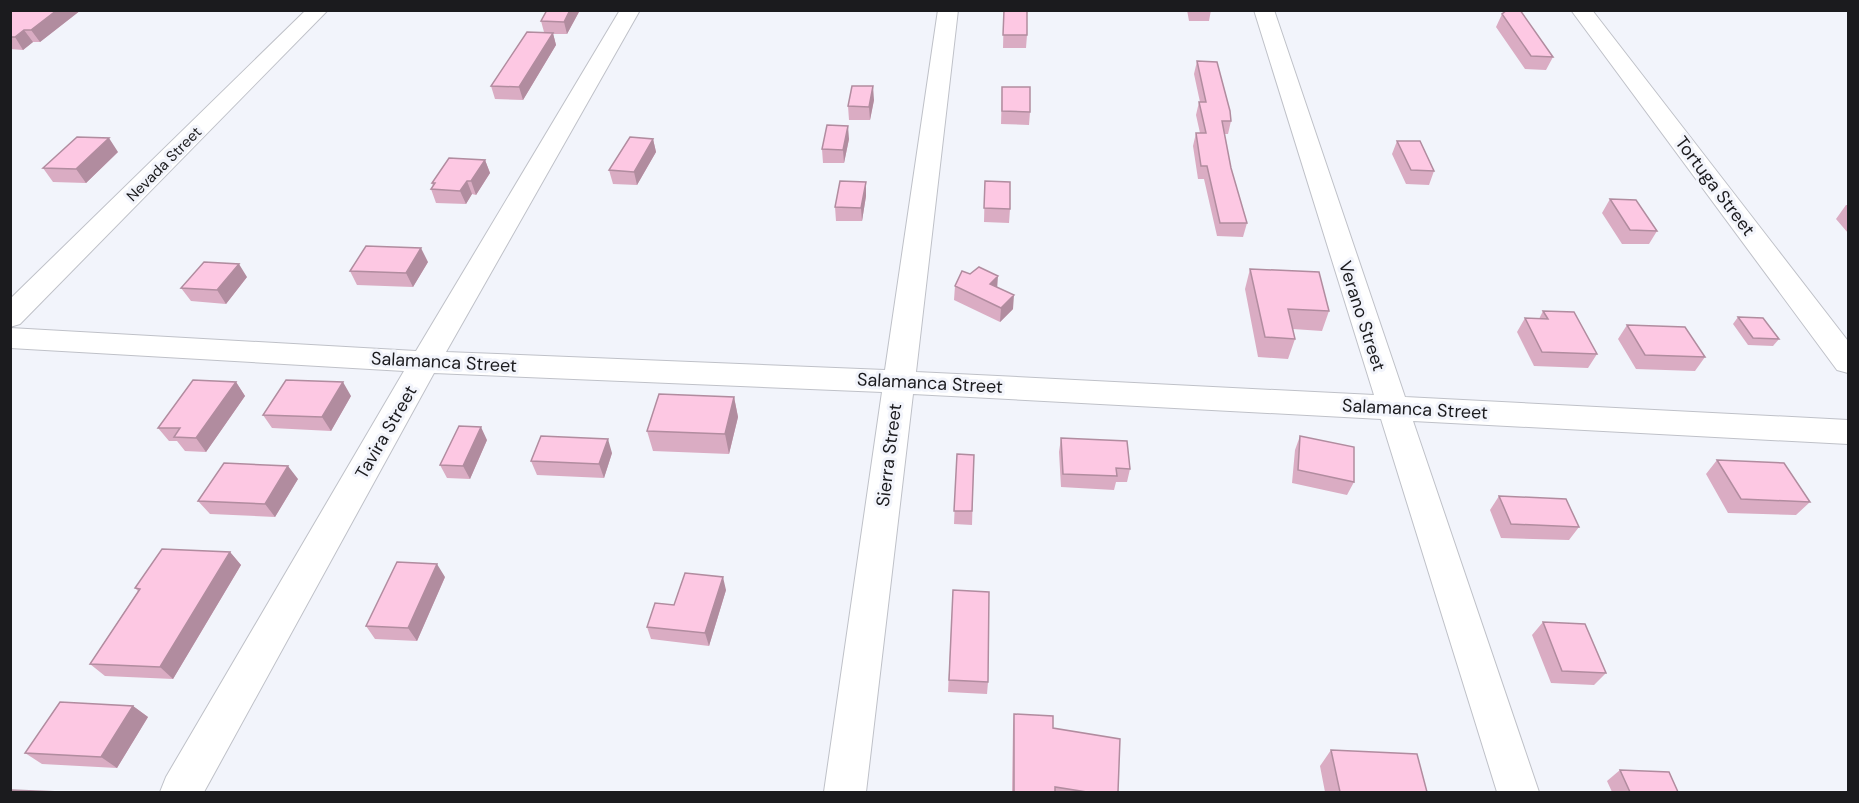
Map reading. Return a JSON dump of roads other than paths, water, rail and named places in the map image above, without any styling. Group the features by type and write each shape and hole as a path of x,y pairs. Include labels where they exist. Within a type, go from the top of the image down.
{"street":[{"name":"Nevada Street","path":"10,317 318,10"},
{"name":"Tavira Street","path":"181,792 425,362 630,10"},
{"name":"Sierra Street","path":"846,792 948,10"},
{"name":"Verano Street","path":"1264,10 1518,792"},
{"name":"Tortuga Street","path":"1581,10 1848,362"},
{"name":"Salamanca Street","path":"10,338 425,362 898,381 1848,432"}]}
